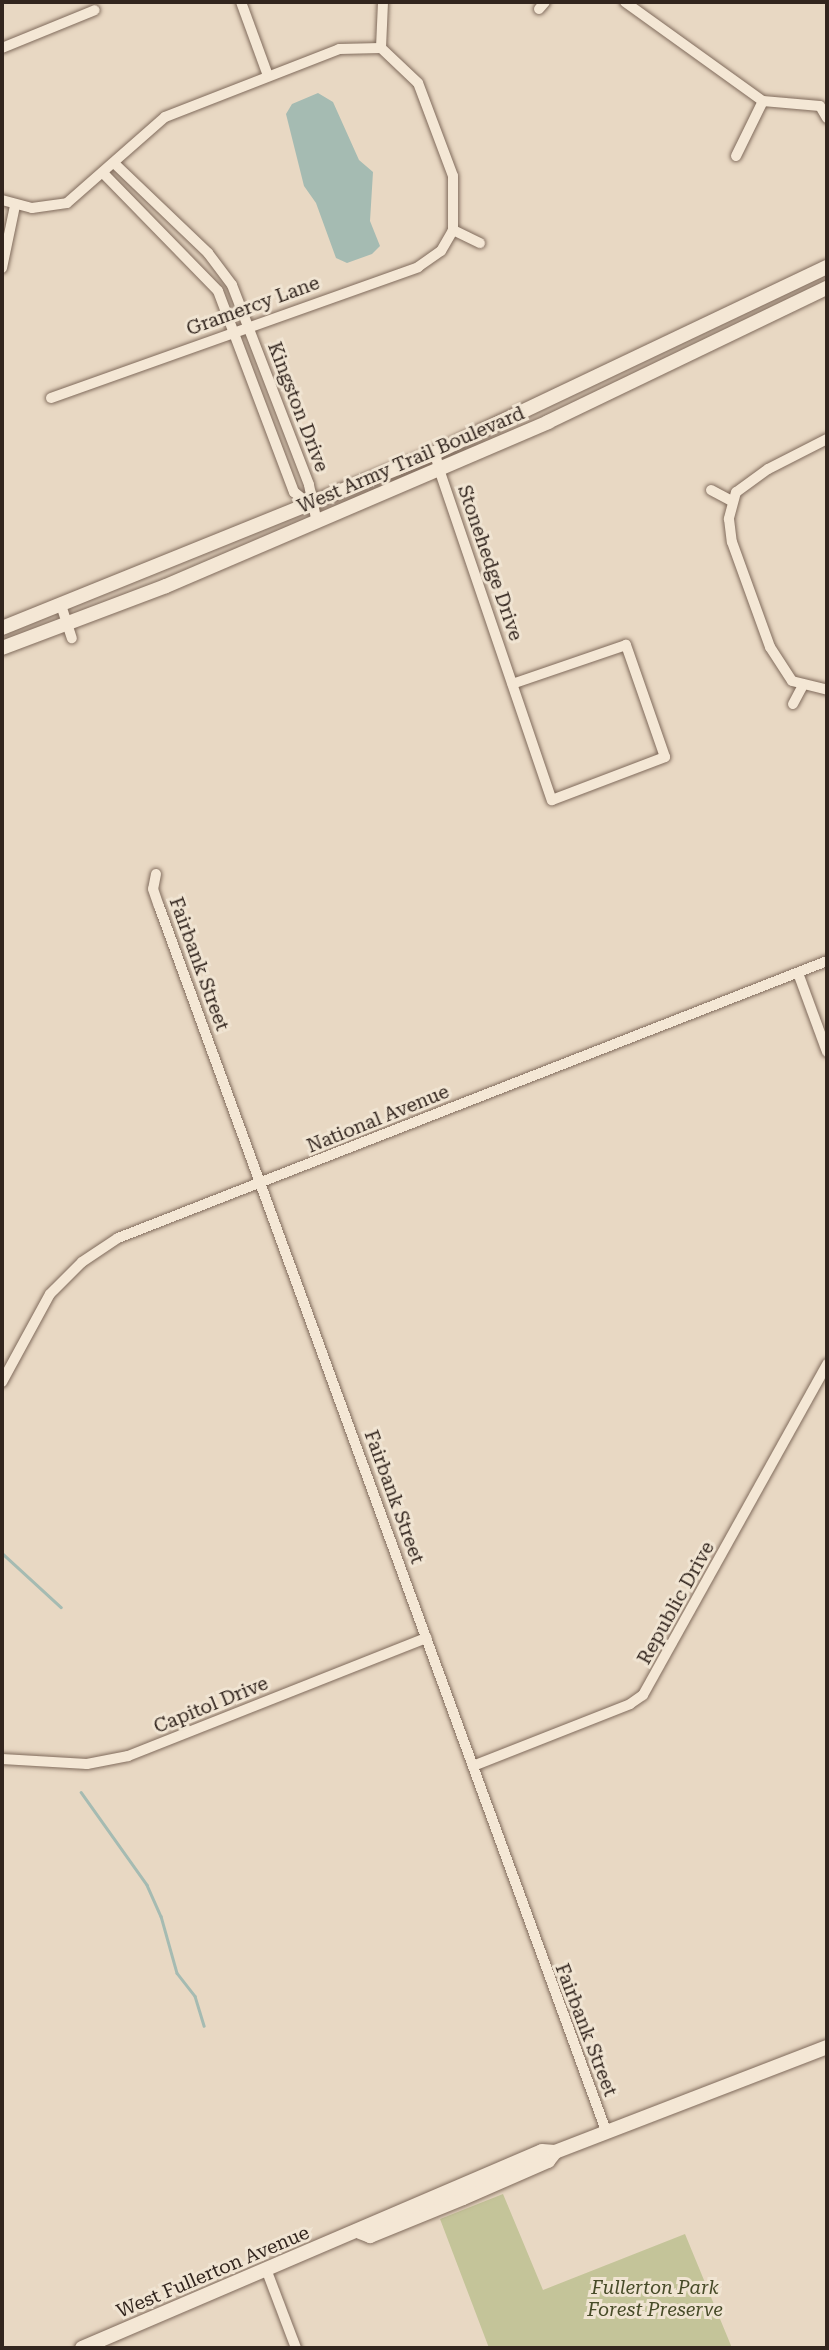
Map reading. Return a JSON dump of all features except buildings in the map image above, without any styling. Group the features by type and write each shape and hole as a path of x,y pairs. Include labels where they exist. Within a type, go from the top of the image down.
{"main road":[{"name":"West Army Trail Boulevard","path":"2,628 435,453 827,267"},
{"name":"West Army Trail Boulevard","path":"2,648 186,578 626,388 827,288"},
{"path":"618,368 626,388"},
{"path":"177,558 186,578"},
{"path":"138,574 146,594"},
{"name":"West Fullerton Avenue","path":"82,2348 360,2232 364,2226 542,2151 555,2152 827,2047"}],"street":[{"path":"240,2 267,74"},
{"path":"381,48 383,2"},
{"path":"629,3 763,101 824,105 827,118"},
{"path":"2,48 95,10"},
{"path":"2,200 15,206 67,203 104,174 165,117 267,74 339,49 381,48 418,83 454,183 453,230 480,243"},
{"path":"736,156 763,101"},
{"name":"Kingston Drive","path":"115,164 198,244 232,285 309,485 310,505 317,522"},
{"name":"Kingston Drive","path":"104,174 218,290 294,492 310,505"},
{"path":"2,268 15,206"},
{"name":"Gramercy Lane","path":"51,398 418,267 441,251 453,230"},
{"path":"187,256 198,244"},
{"path":"827,439 768,469 736,492 732,501 732,542 769,647 792,681 802,687 827,690"},
{"name":"Stonehedge Drive","path":"435,453 439,469 512,684 552,800 665,757 626,645 512,684"},
{"path":"711,490 732,501"},
{"path":"61,605 72,638"},
{"path":"793,704 802,687"},
{"name":"Fairbank Street","path":"156,874 153,889 159,906 606,2131"},
{"name":"National Avenue","path":"2,1382 50,1294 82,1262 118,1238 260,1185 827,961"},
{"path":"798,973 827,1052"},
{"name":"Republic Drive","path":"473,1766 630,1704 643,1695 827,1364"},
{"name":"Capitol Drive","path":"2,1759 86,1764 128,1756 426,1638"},
{"path":"266,2269 296,2348"}],"green space":[{"name":"Fullerton Park Forest Preserve","path":"503,2194 543,2290 685,2234 732,2348 489,2348 440,2219"}],"shaded area":[{"path":"318,93 333,102 359,160 373,172 370,221 380,246 372,254 347,263 336,258 316,203 304,186 286,114 292,104"}],"waterway":[{"path":"2,1553 61,1607"},
{"path":"81,1792 147,1885 161,1916 177,1973 195,1996 204,2026"}]}
